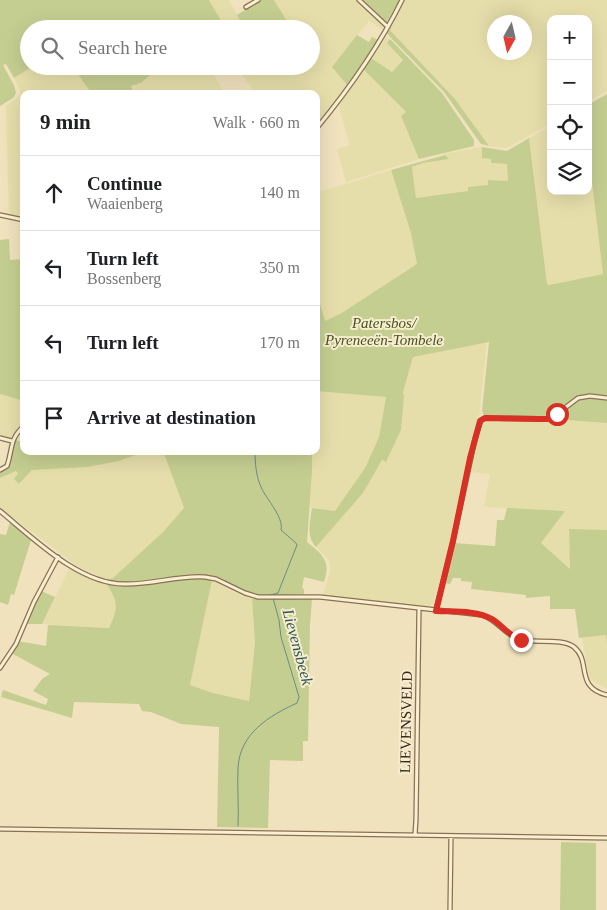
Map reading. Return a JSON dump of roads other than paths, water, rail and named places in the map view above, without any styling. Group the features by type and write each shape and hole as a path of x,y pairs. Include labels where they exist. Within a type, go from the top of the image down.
{"street":[{"path":"246,7 258,0"},
{"path":"359,0 388,27"},
{"path":"320,124 374,51 402,0"},
{"path":"0,215 20,219"},
{"path":"436,611 475,439 479,424 483,419 547,419 578,398 590,396 607,398"},
{"path":"0,470 7,466 12,442 15,434 20,430"},
{"path":"0,438 12,442"},
{"path":"0,511 58,557 87,574 113,584 139,584 205,577 216,579 236,590 254,596 320,597 482,615 496,622 518,639 533,642 563,642 573,646 582,659 584,674 588,684 597,691 607,695"},
{"path":"0,668 16,644 34,602 58,557"},
{"name":"LIEVENSVELD","path":"414,835 419,609"},
{"path":"0,829 607,838"},
{"path":"450,910 451,836"}],"waterway":[{"name":"Lievensbeek","path":"255,455 256,469 263,492 280,519 281,530 297,545 278,593 270,595"},
{"name":"Lievensbeek","path":"238,826 238,768 244,745 258,727 276,714 297,703 299,697 281,637 273,598"}],"park label":[{"name":"Patersbos/ Pyreneeën-Tombele","path":"384,332"}]}
